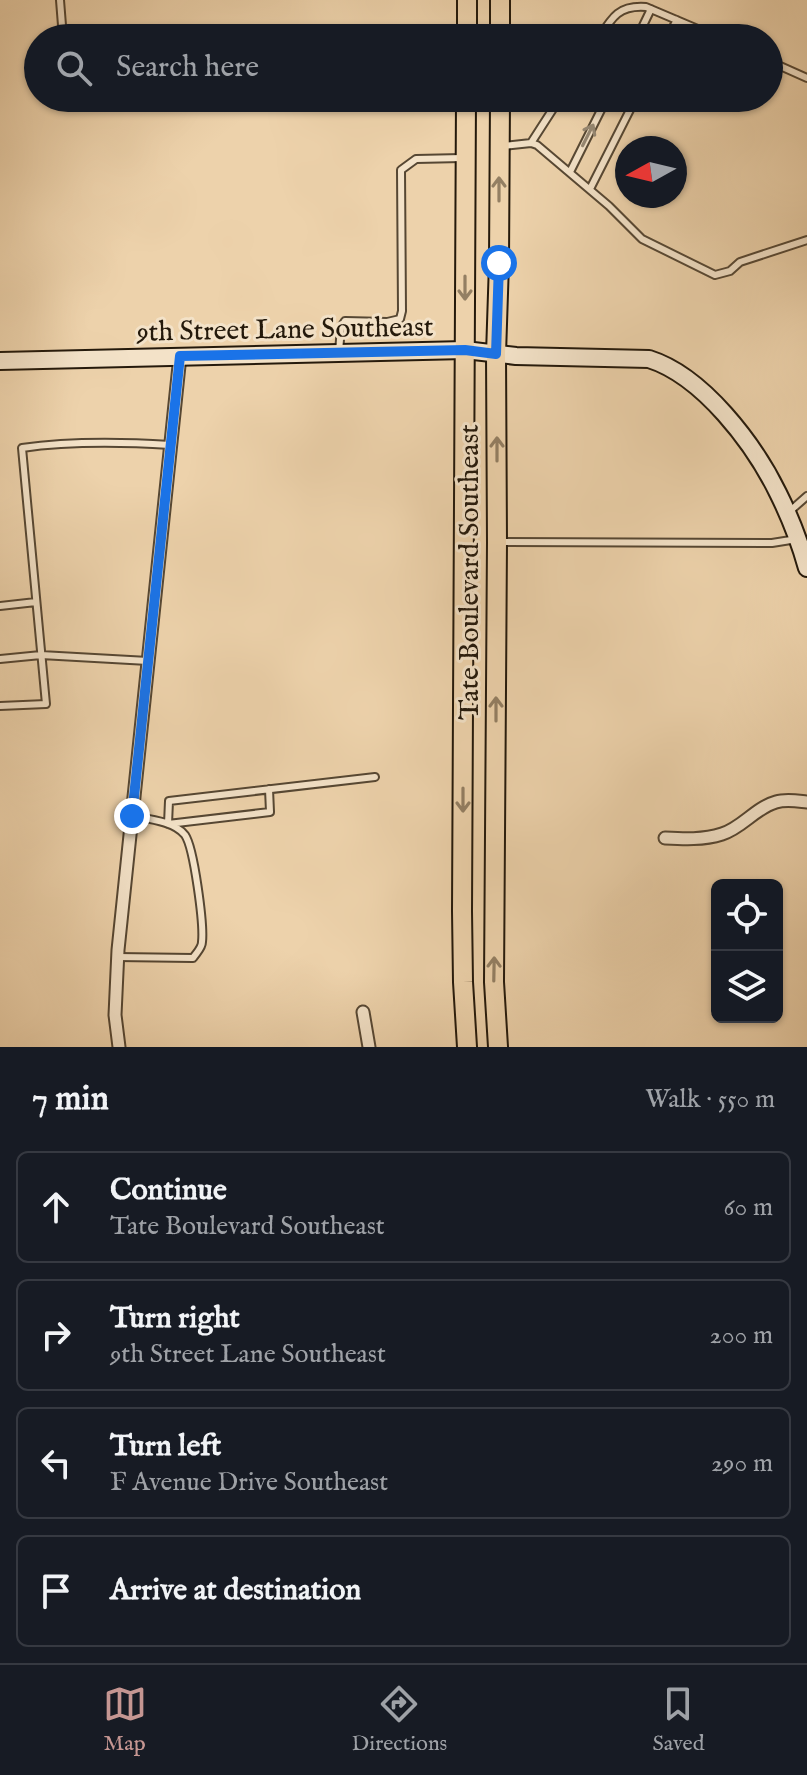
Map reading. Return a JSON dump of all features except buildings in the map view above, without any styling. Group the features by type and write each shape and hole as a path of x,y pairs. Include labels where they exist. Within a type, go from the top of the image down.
{"main road":[{"path":"467,0 467,24"},
{"path":"500,0 500,24"},
{"name":"Tate Boulevard Southeast","path":"466,112 462,911 467,1047"},
{"name":"Tate Boulevard Southeast","path":"498,1047 494,982 500,112"}],"street":[{"name":"9th Street Lane Southeast","path":"0,361 465,350 545,357 638,357 663,363 704,393 761,464 787,512 807,568"},
{"path":"119,1047 114,1007 117,957 180,356"},
{"path":"665,838 690,839 722,834 767,805 784,800 807,802"},
{"path":"363,1012 369,1047"}],"lane":[{"path":"60,0 62,24"},
{"path":"609,24 614,16 633,6 651,9 686,24"},
{"path":"644,24 651,9"},
{"path":"675,24 677,20"},
{"path":"783,67 807,78"},
{"path":"531,143 551,112"},
{"path":"570,172 600,112"},
{"path":"590,189 629,112"},
{"path":"500,146 537,145 609,206 642,239 715,275 730,271 740,262 807,240"},
{"path":"339,352 341,327 345,321 387,322 400,319 401,170 416,159 466,158"},
{"path":"0,706 46,704 22,448 47,444 119,442 170,445"},
{"path":"787,512 807,496"},
{"path":"497,542 759,544 797,539"},
{"path":"0,606 36,602"},
{"path":"0,659 41,655 148,661"},
{"path":"168,824 169,801 375,777"},
{"path":"168,824 270,812 269,789"},
{"path":"117,957 193,958 202,945 192,855 185,834 168,824 132,816"}],"route":[{"path":"132,816 180,356 465,350 496,354 499,263"}]}
